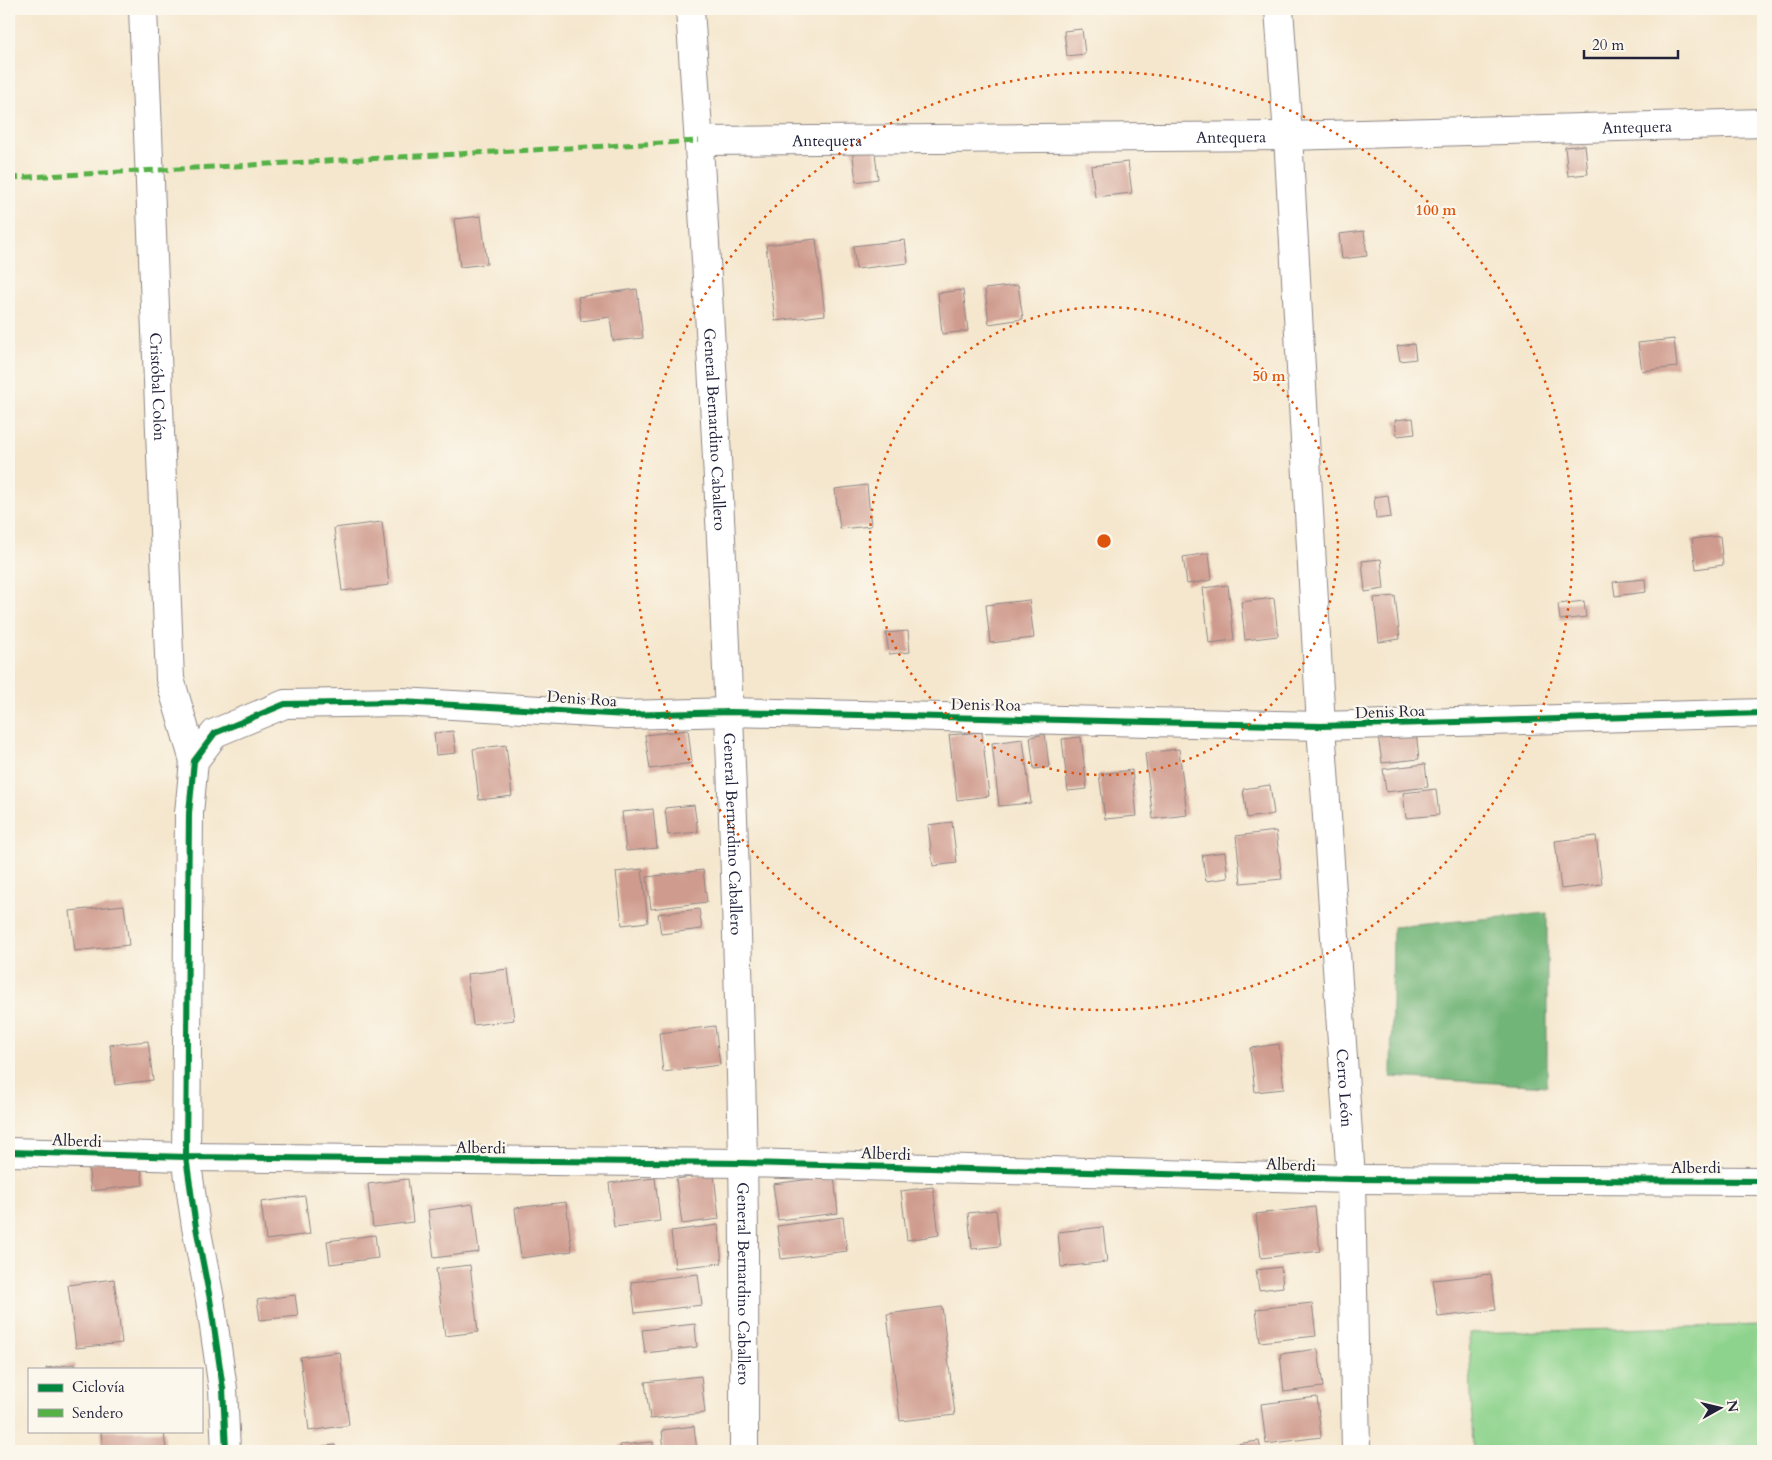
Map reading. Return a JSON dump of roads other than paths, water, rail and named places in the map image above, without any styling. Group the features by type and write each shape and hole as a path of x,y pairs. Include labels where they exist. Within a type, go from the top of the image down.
{"street":[{"name":"Cristóbal Colón","path":"143,9 170,679 194,761"},
{"name":"General Bernardino Caballero","path":"690,9 730,712 743,1163 744,1451"},
{"name":"Cerro León","path":"1279,9 1350,1180 1356,1451"},
{"name":"Antequera","path":"699,141 1288,136 1763,123"},
{"name":"Denis Roa","path":"194,761 215,733 285,704 401,702 627,715 730,712 1322,726 1763,713"},
{"path":"194,761 189,813 186,1157 223,1389 226,1451"},
{"name":"Alberdi","path":"9,1152 186,1157 743,1163 1350,1180 1763,1181"}]}
